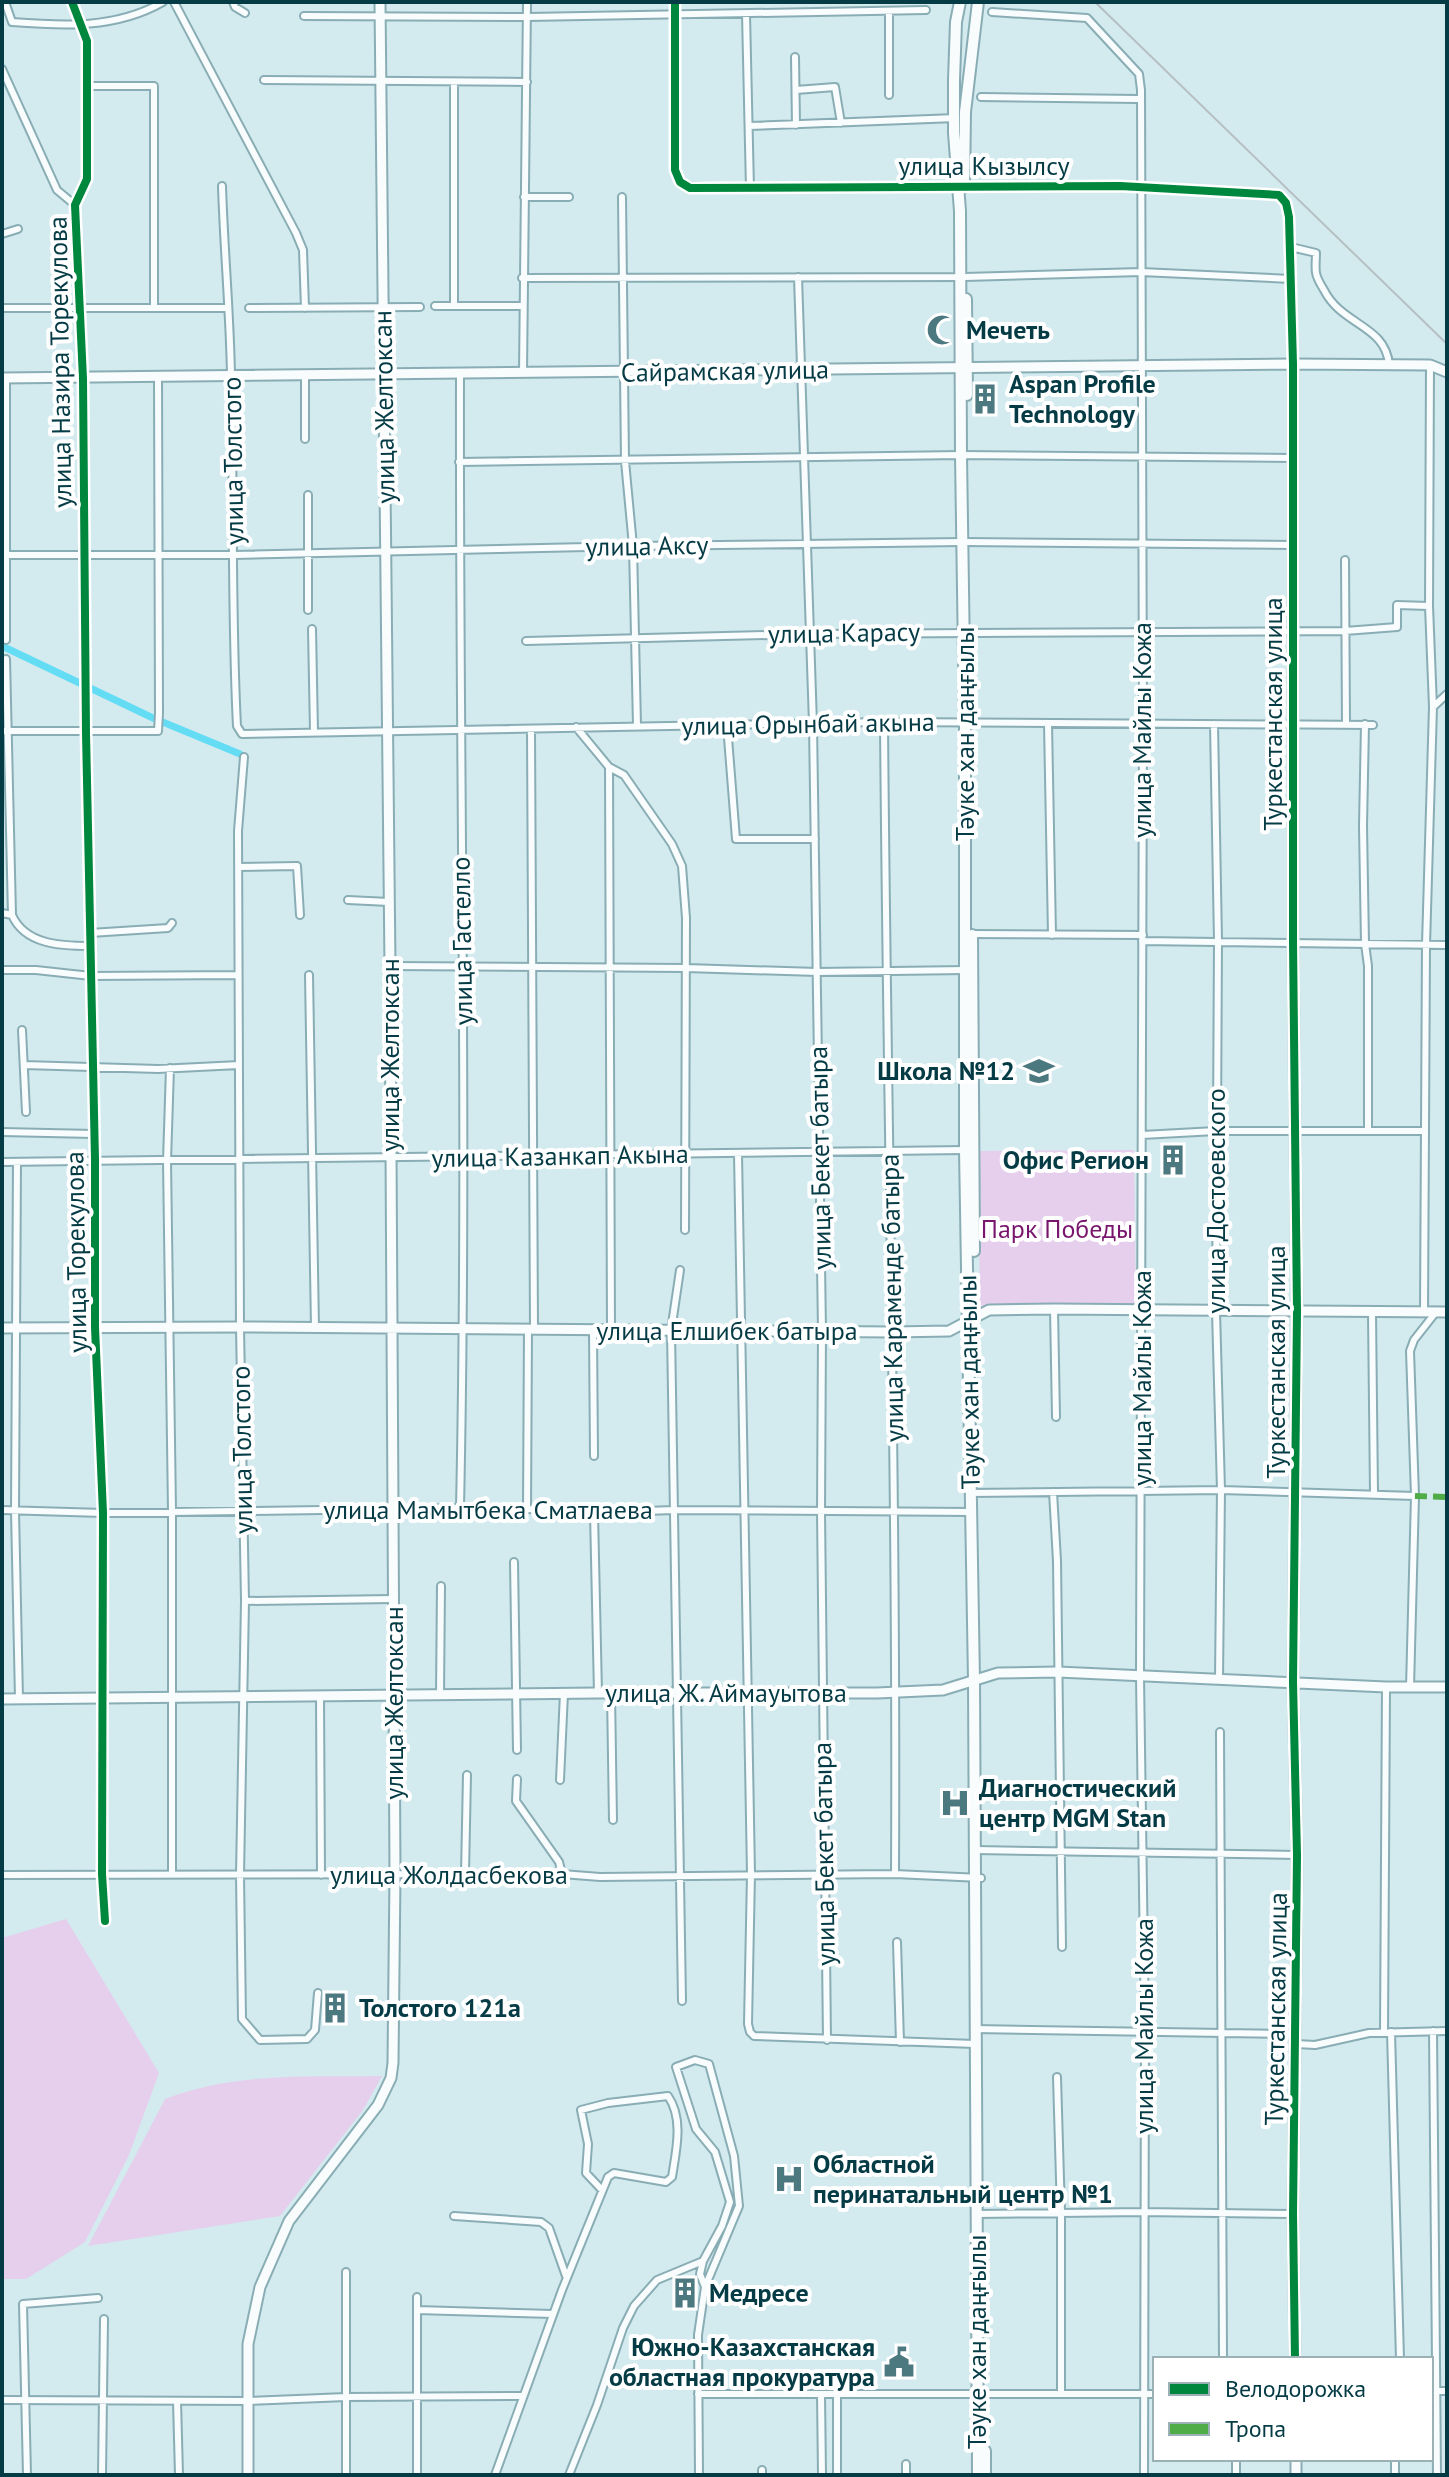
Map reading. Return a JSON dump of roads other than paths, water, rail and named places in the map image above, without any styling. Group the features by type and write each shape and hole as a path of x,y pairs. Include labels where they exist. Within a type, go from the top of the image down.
{"main road":[{"name":"Тәуке хан даңғылы","path":"960,2 956,22 954,133 962,184"},
{"name":"Тәуке хан даңғылы","path":"978,2 965,112 960,211 968,723 972,1512 979,1852 978,2475"},
{"name":"Тәуке хан даңғылы","path":"978,2029 975,2044 979,2214"},
{"name":"Тәуке хан даңғылы","path":"980,2395 985,2475"}],"street":[{"path":"5,2 11,20"},
{"name":"улица Назира Торекулова","path":"72,2 87,41 87,179 75,205 83,379 86,678"},
{"path":"2,23 11,20 82,25 138,14 163,2"},
{"path":"174,2 296,233 303,250 305,308"},
{"path":"233,2 245,13"},
{"name":"улица Желтоксан","path":"248,2401 250,2326 260,2287 275,2252 289,2221 378,2105 387,2089 393,2063 395,1874 390,966 380,2"},
{"path":"523,373 527,2"},
{"path":"675,2 675,14"},
{"path":"815,2 815,13"},
{"path":"304,16 528,17 926,10"},
{"path":"889,11 889,95"},
{"name":"улица Майлы Кожа","path":"992,12 1087,18 1139,74 1141,90 1143,1490 1140,1676 1145,2032 1144,2475"},
{"name":"улица Кызылсу","path":"675,14 675,170 680,182 690,188 962,184 1141,187 1279,195 1286,203 1291,247"},
{"path":"746,14 750,189"},
{"path":"795,57 796,125"},
{"path":"2,69 57,190 75,205"},
{"path":"264,80 527,82"},
{"path":"454,82 454,306"},
{"path":"86,86 154,86 154,308"},
{"path":"796,90 835,87 841,123"},
{"path":"981,97 1138,99"},
{"path":"749,126 956,118"},
{"name":"улица Толстого","path":"222,186 235,555 232,640 237,726 242,734"},
{"path":"524,197 569,197"},
{"path":"622,197 625,461 633,546 637,726"},
{"path":"2,234 18,229"},
{"path":"1293,364 1291,247 1316,253 1316,275 1330,303 1377,337 1388,351 1389,365"},
{"path":"522,278 962,277 1141,272 1291,279"},
{"name":"улица Бекет батыра","path":"798,277 815,839 827,2040"},
{"path":"435,306 522,306"},
{"path":"249,308 420,307"},
{"path":"2,308 227,308"},
{"name":"Сайрамская улица","path":"4,378 1293,364 1430,365 1447,372"},
{"name":"Туркестанская улица","path":"1293,364 1293,942 1297,1312 1293,1682 1297,1855 1293,2214 1295,2357"},
{"path":"1424,1312 1426,945 1433,707 1429,606 1430,365"},
{"name":"улица Гастелло","path":"460,374 465,1157 460,1508"},
{"path":"305,375 305,439"},
{"path":"5,731 155,733 159,728 158,377"},
{"path":"4,378 6,640"},
{"path":"459,462 964,455 1293,458"},
{"path":"308,495 308,610"},
{"name":"улица Аксу","path":"4,555 235,555 966,542 1293,545"},
{"path":"1345,560 1346,725"},
{"name":"улица Карасу","path":"526,641 967,632 1345,631 1397,627 1397,605 1429,606"},
{"path":"312,629 314,732"},
{"path":"6,659 5,731 12,915 21,928 38,939 58,946 90,946"},
{"name":"улица Торекулова","path":"86,678 95,1327 103,1513 101,1698 105,1921"},
{"path":"1433,707 1447,694"},
{"name":"улица Орынбай акына","path":"242,734 884,722 1369,725 1363,826 1365,944"},
{"name":"улица Караменде батыра","path":"884,722 893,1332 895,1874"},
{"path":"1048,723 1052,935"},
{"name":"улица Достоевского","path":"1214,724 1218,941 1216,1311 1221,1490 1219,1679"},
{"path":"727,725 736,839 815,839"},
{"path":"576,727 609,767 624,775 672,844 682,866 686,918 685,1230"},
{"path":"527,1509 533,1156 531,729"},
{"name":"улица Толстого","path":"244,757 238,831 240,1327 245,1601 240,1875 242,2019 260,2040 307,2039 315,2030 318,1993"},
{"path":"609,767 611,1331"},
{"path":"238,867 297,866 300,915"},
{"path":"348,900 389,902"},
{"path":"2,913 12,915"},
{"path":"90,933 168,928 172,923"},
{"path":"968,934 1447,945"},
{"path":"1365,944 1368,966 1368,1131"},
{"path":"390,966 817,972 968,970"},
{"path":"2,970 91,976 238,975"},
{"path":"309,975 315,1328"},
{"path":"22,1030 26,1112"},
{"path":"24,1065 170,1068 239,1065"},
{"path":"170,1068 167,1161 172,1511 172,1873"},
{"path":"1142,1135 1216,1131 1425,1131"},
{"path":"2,1132 94,1134"},
{"name":"улица Казанкап Акына","path":"2,1162 969,1150"},
{"path":"738,1154 751,1874 750,2032 754,2036 827,2040 975,2044"},
{"path":"17,1162 15,1511 19,1699"},
{"path":"680,1270 671,1331 682,2001"},
{"path":"1054,1309 1056,1417"},
{"name":"улица Елшибек батыра","path":"2,1328 893,1332 949,1331 989,1310 1442,1312"},
{"path":"1410,1688 1415,1496 1410,1351 1414,1340 1442,1312"},
{"path":"1372,1313 1374,1494"},
{"path":"593,1331 594,1456"},
{"path":"972,1493 1221,1490 1415,1496"},
{"path":"1053,1492 1057,1561 1062,1947"},
{"name":"улица Мамытбека Сматлаева","path":"2,1510 103,1513 460,1508 594,1513 673,1510 972,1512"},
{"path":"594,1513 598,1693"},
{"path":"514,1562 517,1750"},
{"path":"440,1695 441,1586"},
{"path":"245,1601 393,1599"},
{"name":"улица Ж. Аймауытова","path":"2,1699 896,1692 943,1690 998,1673 1058,1672 1410,1688 1447,1687"},
{"path":"1386,1687 1388,2032 1400,2357"},
{"path":"560,1780 564,1693"},
{"path":"611,1693 613,1820"},
{"path":"320,1696 321,1875"},
{"path":"1220,1732 1223,2357"},
{"path":"465,1874 467,1775"},
{"path":"517,1779 516,1801 559,1862 562,1874"},
{"path":"979,1852 1297,1855"},
{"name":"улица Жолдасбекова","path":"2,1875 562,1874 600,1877 895,1874 978,1878"},
{"path":"897,1942 900,2042"},
{"path":"978,2029 1220,2032 1295,2039 1315,2045 1362,2033 1447,2031"},
{"path":"1433,2031 1437,2475"},
{"path":"699,2475 698,2335 705,2287 739,2206 734,2156 709,2064 695,2060 676,2067 696,2129 715,2152 730,2202 722,2226 704,2259 700,2274 705,2287"},
{"path":"1057,2077 1061,2394"},
{"path":"495,2475 567,2277 608,2177 614,2173 670,2181 677,2143 676,2110 668,2096 608,2103 581,2110 588,2144 586,2173 602,2190"},
{"path":"979,2214 1293,2214"},
{"path":"454,2216 541,2222 549,2228 554,2238 567,2277"},
{"path":"569,2475 634,2306 657,2280 704,2259"},
{"path":"346,2272 346,2475"},
{"path":"417,2297 417,2475"},
{"path":"27,2475 23,2304 98,2298"},
{"path":"417,2310 553,2314"},
{"path":"102,2475 104,2319"},
{"path":"1434,2391 1447,2391"},
{"path":"698,2394 1153,2394"},
{"path":"821,2394 822,2475"},
{"path":"837,2394 837,2475"},
{"path":"2,2400 248,2401 523,2396"},
{"path":"177,2401 179,2475"},
{"path":"248,2401 248,2475"},
{"path":"906,2464 906,2475"}],"waterway":[{"path":"2,646 153,718 240,754"}],"railway":[{"path":"1095,2 1447,344"}],"place":[{"name":"Мечеть","path":"942,330"},
{"name":"Aspan Profile Technology","path":"985,399"},
{"name":"Школа №12","path":"1039,1071"},
{"name":"Офис Регион","path":"1173,1160"},
{"name":"Диагностический центр MGM Stan","path":"955,1803"},
{"name":"Толстого 121а","path":"335,2008"},
{"name":"Областной перинатальный центр №1","path":"789,2179"},
{"name":"Медресе","path":"685,2293"},
{"name":"Южно-Казахстанская областная прокуратура","path":"899,2362"}],"park label":[{"name":"Парк Победы","path":"1057,1229"}]}
